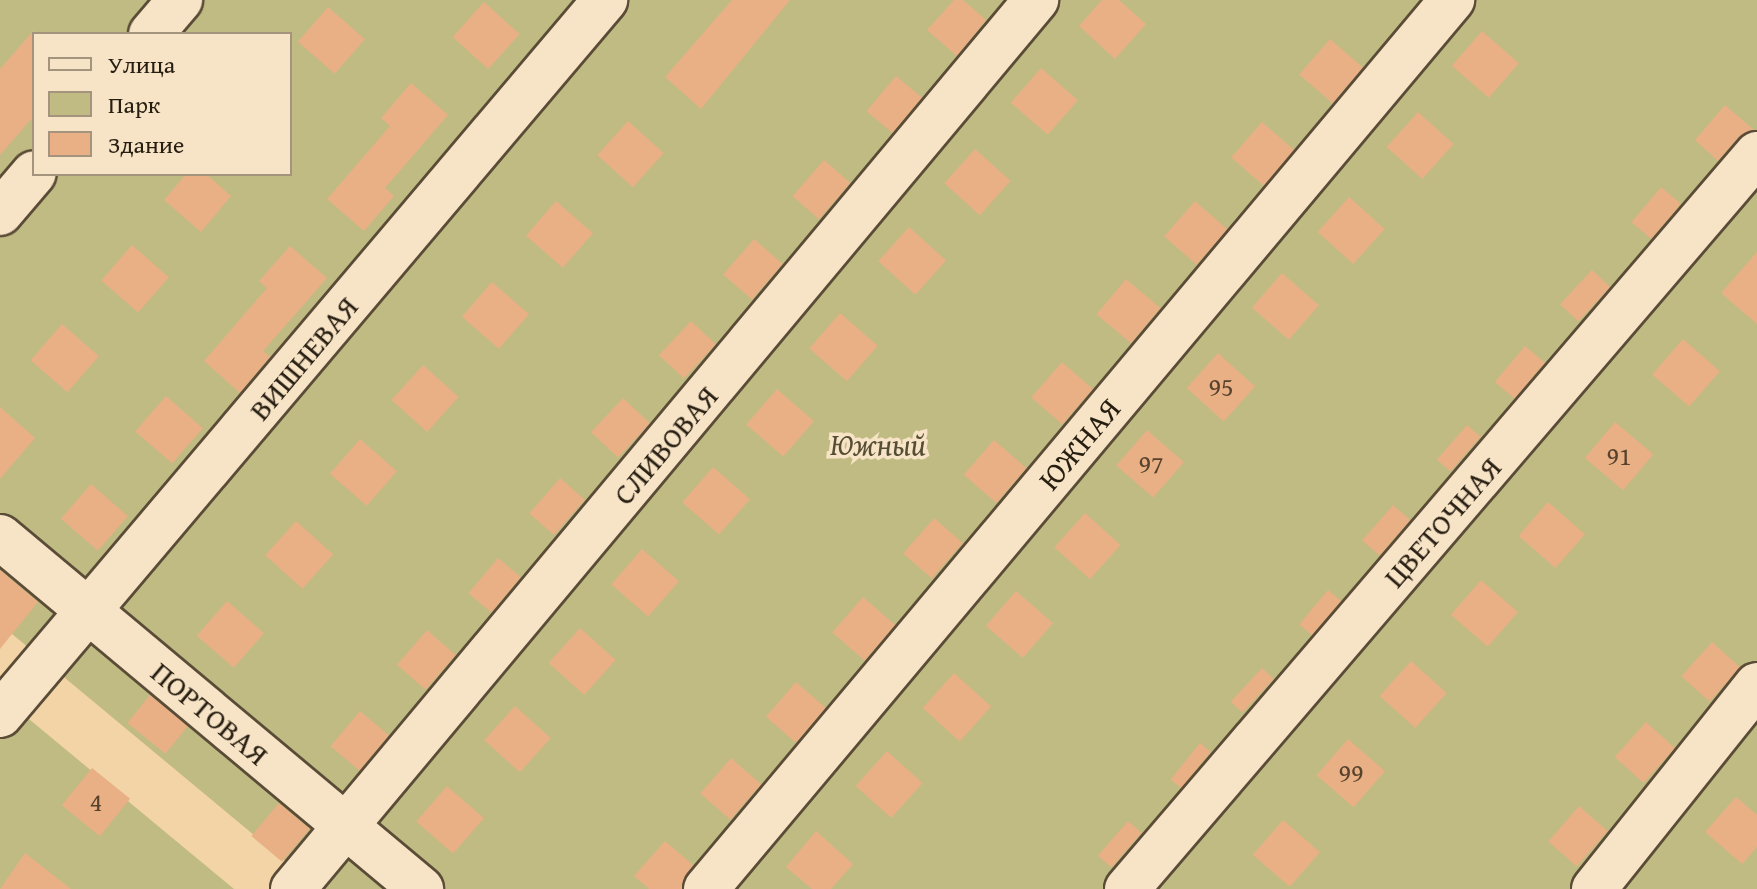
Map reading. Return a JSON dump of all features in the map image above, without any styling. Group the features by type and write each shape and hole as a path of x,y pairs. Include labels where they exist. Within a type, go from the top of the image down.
{"street":[{"path":"153,32 180,0"},
{"name":"ВИШНЕВАЯ","path":"0,715 605,0"},
{"name":"СЛИВОВАЯ","path":"293,889 1036,0"},
{"name":"ЮЖНАЯ","path":"706,889 1452,0"},
{"name":"ЦВЕТОЧНАЯ","path":"1127,889 1757,154"},
{"path":"0,213 32,175"},
{"name":"ПОРТОВАЯ","path":"0,537 421,889"},
{"path":"1594,889 1757,685"}],"green space":[{"name":"Южный","path":"0,0 1757,0 1757,889 319,889 0,624"},
{"path":"0,695 234,889 0,889"}],"building":[{"path":"732,0 790,0 701,109 665,77"},
{"path":"954,0 963,0 986,20 957,56 927,30"},
{"path":"1102,0 1119,0 1146,24 1115,59 1079,26"},
{"path":"484,2 520,34 488,69 453,37"},
{"path":"328,7 365,39 335,74 298,42"},
{"path":"1482,31 1519,63 1489,98 1452,66"},
{"path":"32,32 32,118 0,155 0,69"},
{"path":"1330,39 1363,68 1332,103 1299,74"},
{"path":"1041,68 1078,100 1048,135 1011,103"},
{"path":"896,76 922,98 892,133 866,111"},
{"path":"411,83 448,115 385,188 394,196 364,231 327,199 390,126 381,118"},
{"path":"1725,105 1754,130 1739,137 1718,161 1695,140"},
{"path":"1418,112 1454,144 1422,179 1387,147"},
{"path":"628,121 664,153 633,187 597,155"},
{"path":"1262,122 1294,150 1264,186 1231,157"},
{"path":"975,149 1011,181 980,215 944,183"},
{"path":"824,160 850,183 819,219 793,196"},
{"path":"184,176 208,176 231,196 201,232 164,200"},
{"path":"1661,187 1681,204 1651,239 1631,222"},
{"path":"1349,197 1385,229 1353,264 1318,232"},
{"path":"556,201 593,233 563,268 526,236"},
{"path":"1195,201 1227,229 1197,265 1164,236"},
{"path":"909,227 946,260 915,295 878,261"},
{"path":"754,239 783,264 752,299 723,274"},
{"path":"132,245 169,277 138,313 101,280"},
{"path":"290,246 327,278 263,351 270,357 240,393 204,361 267,288 259,281"},
{"path":"1757,252 1757,324 1721,293"},
{"path":"1592,270 1610,287 1578,321 1560,304"},
{"path":"1282,273 1319,305 1289,340 1252,308"},
{"path":"1126,279 1160,308 1131,343 1096,314"},
{"path":"492,282 529,314 499,349 462,317"},
{"path":"840,313 878,346 847,381 809,348"},
{"path":"691,321 716,344 684,379 659,355"},
{"path":"62,324 99,356 67,392 31,360"},
{"path":"1683,339 1720,371 1689,407 1652,374"},
{"path":"1525,346 1545,363 1515,399 1495,382"},
{"path":"1218,353 1255,386 1224,421 1187,388"},
{"path":"1062,362 1093,389 1062,424 1031,397"},
{"path":"423,365 459,397 427,432 392,400"},
{"path":"777,389 814,421 783,457 746,424"},
{"path":"166,396 203,428 172,464 135,431"},
{"path":"623,398 650,423 618,458 591,432"},
{"path":"0,407 35,438 0,479"},
{"path":"1615,422 1653,454 1623,490 1585,458"},
{"path":"1467,425 1481,437 1450,472 1437,460"},
{"path":"1147,430 1184,462 1153,498 1116,465"},
{"path":"360,439 397,471 367,506 330,474"},
{"path":"994,440 1026,468 996,503 964,475"},
{"path":"713,467 750,499 719,535 682,502"},
{"path":"560,478 585,500 554,535 529,513"},
{"path":"91,484 128,516 98,551 61,519"},
{"path":"1548,502 1585,534 1555,568 1518,536"},
{"path":"1393,505 1410,520 1380,556 1362,540"},
{"path":"1085,513 1121,545 1090,579 1054,547"},
{"path":"934,518 963,543 932,578 903,553"},
{"path":"296,521 333,554 302,589 265,555"},
{"path":"642,549 679,581 648,617 611,584"},
{"path":"498,558 521,577 491,613 468,593"},
{"path":"0,570 38,602 0,649"},
{"path":"1481,580 1518,612 1488,647 1451,615"},
{"path":"1328,590 1341,601 1312,635 1299,624"},
{"path":"1016,591 1053,623 1023,658 986,626"},
{"path":"863,597 895,625 865,661 832,632"},
{"path":"227,601 264,633 234,668 197,636"},
{"path":"580,628 616,660 584,695 549,663"},
{"path":"427,630 456,655 426,690 397,665"},
{"path":"1712,642 1740,667 1709,702 1681,676"},
{"path":"1411,661 1447,693 1415,728 1380,696"},
{"path":"1262,668 1274,679 1242,713 1231,702"},
{"path":"954,673 991,706 960,741 923,708"},
{"path":"796,682 826,708 796,743 766,717"},
{"path":"150,695 188,726 165,754 127,723"},
{"path":"515,706 551,738 520,772 484,740"},
{"path":"360,711 389,735 360,771 330,746"},
{"path":"1646,722 1675,748 1644,783 1615,757"},
{"path":"1348,739 1385,771 1353,807 1317,775"},
{"path":"1200,743 1211,752 1181,788 1170,780"},
{"path":"887,751 923,783 891,818 856,786"},
{"path":"731,758 761,784 730,820 700,793"},
{"path":"92,768 130,799 100,836 62,805"},
{"path":"447,786 484,818 453,854 416,821"},
{"path":"1736,797 1757,815 1757,847 1742,864 1705,832"},
{"path":"279,803 310,829 282,862 251,836"},
{"path":"1579,806 1608,831 1577,866 1548,841"},
{"path":"1283,820 1320,852 1290,887 1253,855"},
{"path":"1128,821 1142,833 1111,868 1098,856"},
{"path":"816,831 853,864 831,889 812,889 786,867"},
{"path":"665,841 693,865 682,889 649,889 634,876"},
{"path":"25,853 71,889 0,889"}]}
